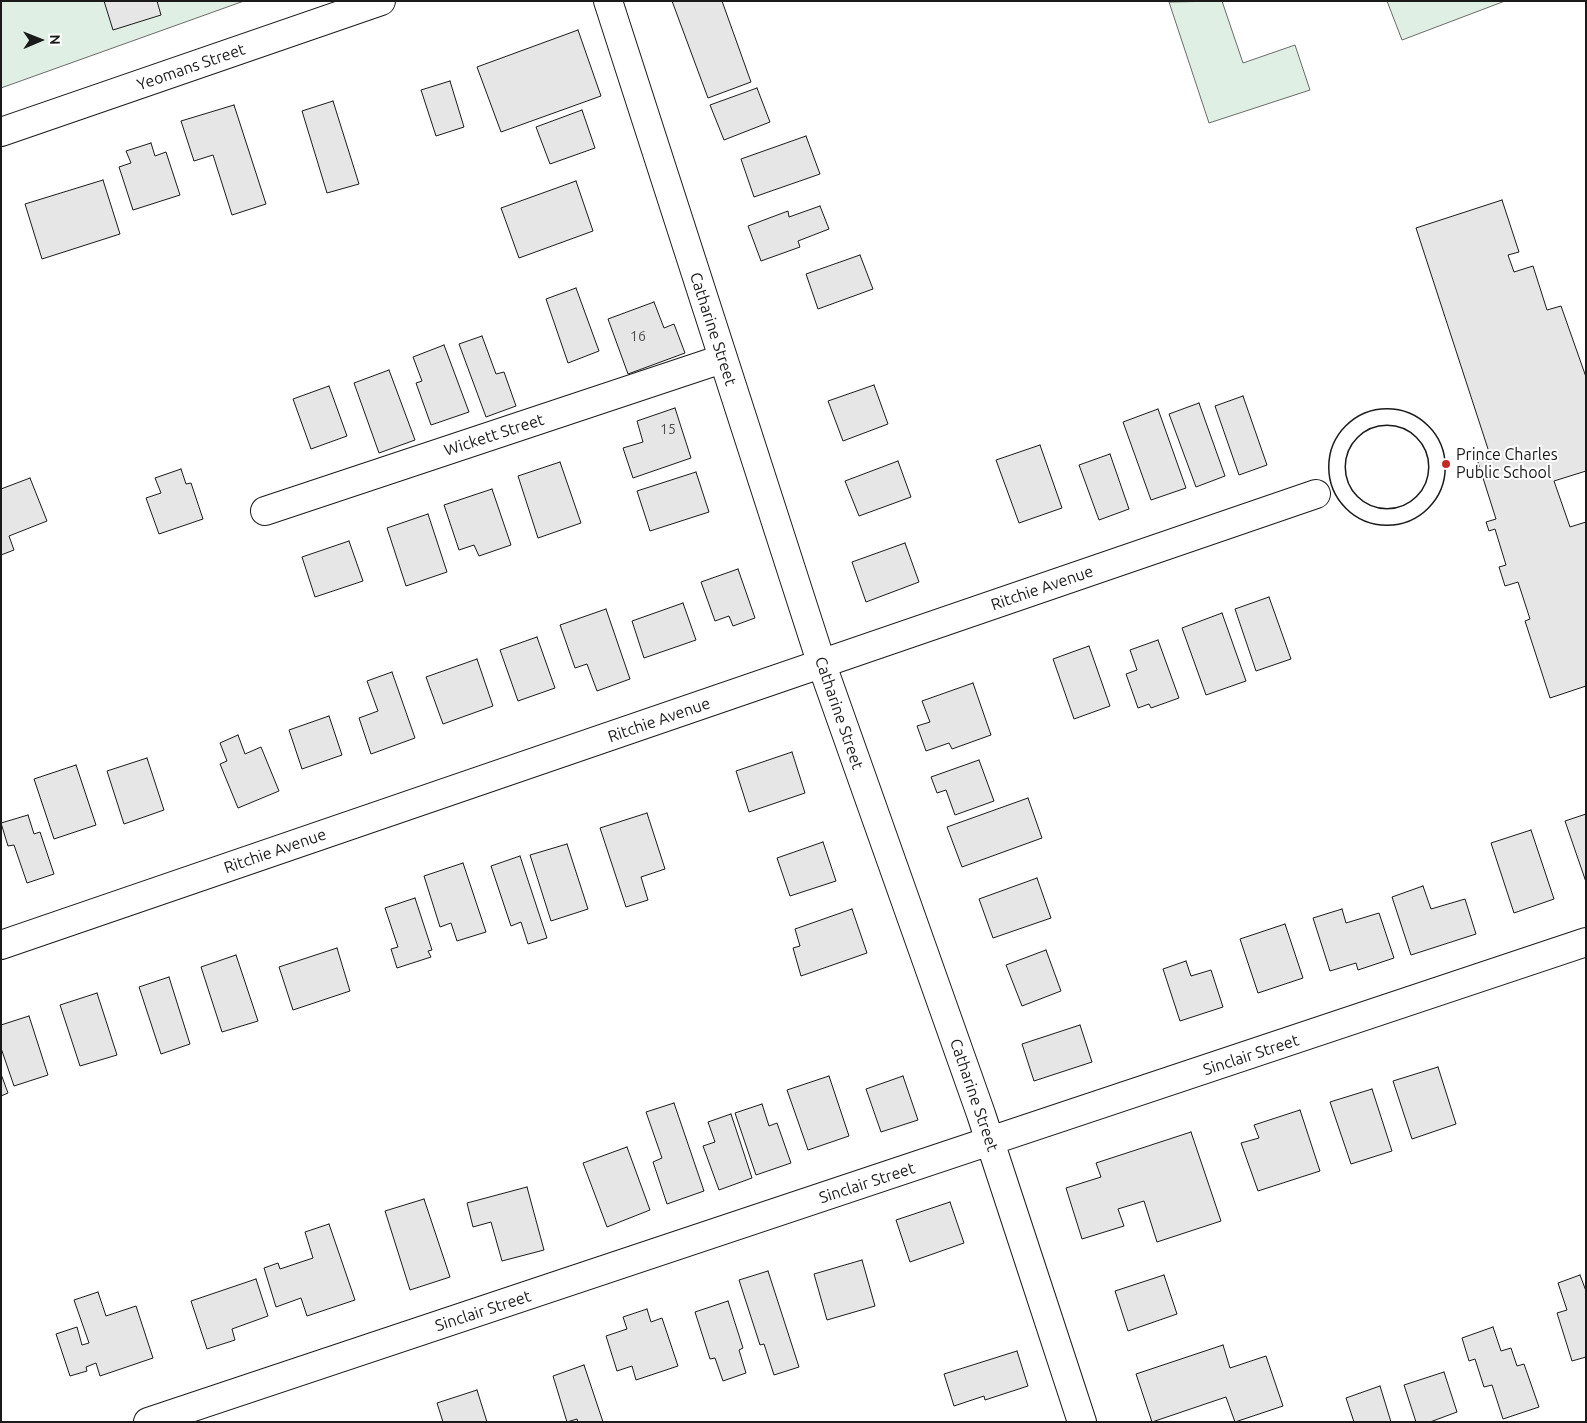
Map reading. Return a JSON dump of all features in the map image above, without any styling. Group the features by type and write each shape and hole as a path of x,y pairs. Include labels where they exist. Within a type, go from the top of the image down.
{"street":[{"name":"Yeomans Street","path":"1,132 381,1"},
{"name":"Catharine Street","path":"608,1 822,665 991,1142 1082,1422"},
{"name":"Wickett Street","path":"265,511 722,359"},
{"name":"Ritchie Avenue","path":"1,945 1328,490"},
{"name":"Sinclair Street","path":"148,1422 1586,942"}],"lane":[{"path":"1390,416 1418,427 1428,438 1435,451 1437,466 1435,481 1429,495 1419,506 1406,514 1390,517 1375,516 1360,510 1348,499 1328,490 1337,468 1339,452 1347,437 1359,425 1375,418 1390,416"}],"green space":[{"path":"1,1 244,1 1,88"},
{"path":"1222,1 1243,63 1295,45 1310,90 1209,123 1169,2"},
{"path":"1387,1 1505,1 1402,40"}],"building":[{"path":"104,1 157,1 161,15 113,30"},
{"path":"672,1 722,1 751,82 708,98"},
{"path":"578,30 601,96 501,132 477,67"},
{"path":"450,81 464,127 436,136 421,90"},
{"path":"757,88 770,122 724,140 710,105"},
{"path":"333,101 359,184 327,193 302,111"},
{"path":"234,105 266,204 232,215 213,155 194,161 181,121"},
{"path":"582,110 595,148 550,164 536,127"},
{"path":"806,136 820,174 754,197 741,159"},
{"path":"151,143 155,156 166,152 180,195 133,210 119,167 131,163 126,151"},
{"path":"103,180 120,234 42,259 25,204"},
{"path":"576,181 593,231 519,258 501,208"},
{"path":"1502,200 1519,252 1508,255 1514,272 1533,266 1547,310 1561,306 1586,377 1586,471 1554,481 1570,527 1586,522 1586,686 1550,698 1525,621 1530,619 1518,582 1505,586 1499,567 1506,565 1495,529 1489,531 1486,522 1496,519 1476,456 1489,452 1416,228"},
{"path":"820,206 829,229 798,241 800,247 761,261 748,226 788,211 789,217"},
{"path":"860,255 873,289 818,309 806,274"},
{"path":"576,288 599,351 568,363 546,299"},
{"path":"654,302 664,328 674,324 685,353 628,374 608,319"},
{"path":"482,336 496,374 504,372 516,406 486,417 459,344"},
{"path":"444,345 469,412 431,425 416,383 422,381 413,357"},
{"path":"389,370 415,440 379,453 354,383"},
{"path":"874,385 888,424 843,441 828,401"},
{"path":"329,386 347,436 311,449 293,399"},
{"path":"1243,396 1267,465 1239,475 1215,406"},
{"path":"1199,403 1225,476 1196,487 1169,414"},
{"path":"675,408 691,458 633,478 623,448 643,442 637,421"},
{"path":"1158,409 1186,488 1151,500 1123,422"},
{"path":"1040,445 1062,508 1019,523 996,460"},
{"path":"1110,454 1129,509 1099,520 1079,465"},
{"path":"898,461 911,497 859,516 845,481"},
{"path":"560,462 581,523 538,538 518,476"},
{"path":"181,469 186,484 191,483 203,519 159,534 146,498 161,493 155,478"},
{"path":"696,472 709,512 650,531 637,491"},
{"path":"30,478 47,521 9,536 14,550 1,555 1,489"},
{"path":"492,489 511,545 479,556 474,545 459,550 444,505"},
{"path":"428,514 447,572 406,586 387,528"},
{"path":"349,541 363,581 315,597 302,557"},
{"path":"905,543 919,582 866,602 852,562"},
{"path":"738,569 755,618 733,626 729,616 715,621 701,582"},
{"path":"1269,597 1291,659 1256,671 1235,609"},
{"path":"683,603 696,640 644,658 632,621"},
{"path":"606,609 630,679 597,691 587,664 575,668 560,625"},
{"path":"1222,613 1246,681 1206,695 1182,628"},
{"path":"537,637 555,688 518,701 500,650"},
{"path":"1158,640 1179,698 1151,708 1149,704 1138,708 1126,674 1137,670 1130,650"},
{"path":"1089,646 1110,706 1074,719 1053,659"},
{"path":"477,659 493,706 443,724 426,677"},
{"path":"392,672 415,738 371,754 359,718 378,711 367,681"},
{"path":"973,683 991,735 952,749 949,743 926,751 917,726 930,722 922,701"},
{"path":"329,716 342,755 302,769 289,730"},
{"path":"238,735 245,754 261,747 279,791 238,808 220,764 227,761 220,743"},
{"path":"792,752 805,793 749,812 736,771"},
{"path":"147,758 164,810 124,824 107,771"},
{"path":"979,760 994,801 955,815 946,790 937,793 931,777"},
{"path":"76,765 96,825 54,839 34,779"},
{"path":"1028,798 1042,838 962,867 947,827"},
{"path":"647,813 665,869 641,877 648,900 626,907 600,828"},
{"path":"1586,814 1586,882 1565,821"},
{"path":"28,815 34,834 40,832 54,874 27,883 14,845 8,846 1,823"},
{"path":"1531,830 1554,899 1514,913 1491,843"},
{"path":"823,842 836,881 790,896 777,858"},
{"path":"567,844 588,909 551,921 530,855"},
{"path":"520,856 547,938 528,944 521,922 511,926 491,866"},
{"path":"463,863 486,932 457,941 451,923 440,927 424,876"},
{"path":"1037,878 1051,918 993,938 979,899"},
{"path":"1423,886 1431,909 1465,899 1476,934 1411,955 1392,897"},
{"path":"415,898 432,950 428,951 431,957 397,968 391,949 398,947 385,908"},
{"path":"852,909 867,953 801,976 793,948 800,946 795,929"},
{"path":"1342,909 1346,923 1379,913 1394,958 1358,970 1356,963 1330,971 1313,918"},
{"path":"1285,924 1303,978 1258,993 1240,939"},
{"path":"337,948 350,991 293,1010 279,967"},
{"path":"1046,950 1061,991 1022,1006 1006,965"},
{"path":"236,955 258,1021 222,1032 201,967"},
{"path":"1186,961 1191,976 1211,970 1223,1007 1180,1021 1163,969"},
{"path":"169,977 190,1044 161,1054 139,987"},
{"path":"97,993 117,1055 80,1066 60,1005"},
{"path":"29,1016 48,1075 14,1086 1,1048 1,1025"},
{"path":"1080,1025 1092,1062 1034,1081 1022,1044"},
{"path":"1438,1067 1456,1124 1412,1139 1393,1081"},
{"path":"1,1074 8,1093 1,1096"},
{"path":"829,1076 849,1136 808,1150 787,1090"},
{"path":"903,1076 918,1120 881,1132 866,1089"},
{"path":"1372,1089 1392,1151 1351,1164 1330,1102"},
{"path":"674,1103 704,1191 667,1204 653,1162 662,1158 646,1112"},
{"path":"762,1104 769,1126 777,1123 791,1163 756,1175 735,1113"},
{"path":"1300,1110 1320,1171 1258,1191 1241,1143 1259,1138 1254,1125"},
{"path":"731,1114 752,1178 719,1190 703,1146 715,1142 708,1122"},
{"path":"1191,1132 1221,1221 1157,1242 1144,1201 1118,1209 1124,1226 1082,1239 1066,1188 1101,1177 1096,1163"},
{"path":"627,1147 650,1210 607,1227 583,1163"},
{"path":"527,1187 544,1250 502,1261 491,1222 473,1227 467,1203"},
{"path":"424,1199 450,1277 410,1290 385,1211"},
{"path":"950,1202 964,1243 910,1262 896,1220"},
{"path":"329,1224 355,1300 307,1316 301,1298 276,1307 264,1268 278,1263 280,1269 313,1258 305,1232"},
{"path":"862,1260 875,1306 827,1320 814,1274"},
{"path":"768,1271 799,1367 774,1375 764,1344 760,1345 739,1280"},
{"path":"1164,1275 1177,1314 1128,1331 1115,1291"},
{"path":"1580,1275 1586,1291 1586,1357 1572,1361 1557,1313 1567,1310 1558,1283"},
{"path":"256,1279 268,1316 232,1329 235,1340 207,1349 191,1301"},
{"path":"98,1292 106,1316 136,1306 153,1358 100,1376 96,1363 86,1367 87,1371 70,1376 56,1334 77,1327 82,1345 89,1343 74,1300"},
{"path":"728,1301 743,1348 739,1350 746,1373 723,1381 715,1358 710,1359 695,1312"},
{"path":"647,1309 651,1322 662,1318 678,1366 636,1380 632,1366 617,1371 606,1336 627,1329 623,1317"},
{"path":"1493,1327 1501,1351 1511,1348 1517,1366 1524,1364 1539,1407 1503,1419 1492,1385 1484,1387 1475,1359 1469,1361 1462,1338"},
{"path":"1223,1345 1230,1368 1266,1356 1283,1406 1235,1422 1226,1397 1152,1422 1136,1374"},
{"path":"1017,1351 1028,1386 985,1400 984,1396 954,1406 944,1374"},
{"path":"584,1365 603,1422 578,1422 577,1419 567,1422 553,1376"},
{"path":"1444,1372 1457,1412 1430,1422 1416,1422 1404,1385"},
{"path":"1380,1386 1391,1422 1354,1422 1346,1398"},
{"path":"477,1390 487,1422 443,1422 437,1403"}],"place":[{"name":"Prince Charles Public School","path":"1446,464"}]}
